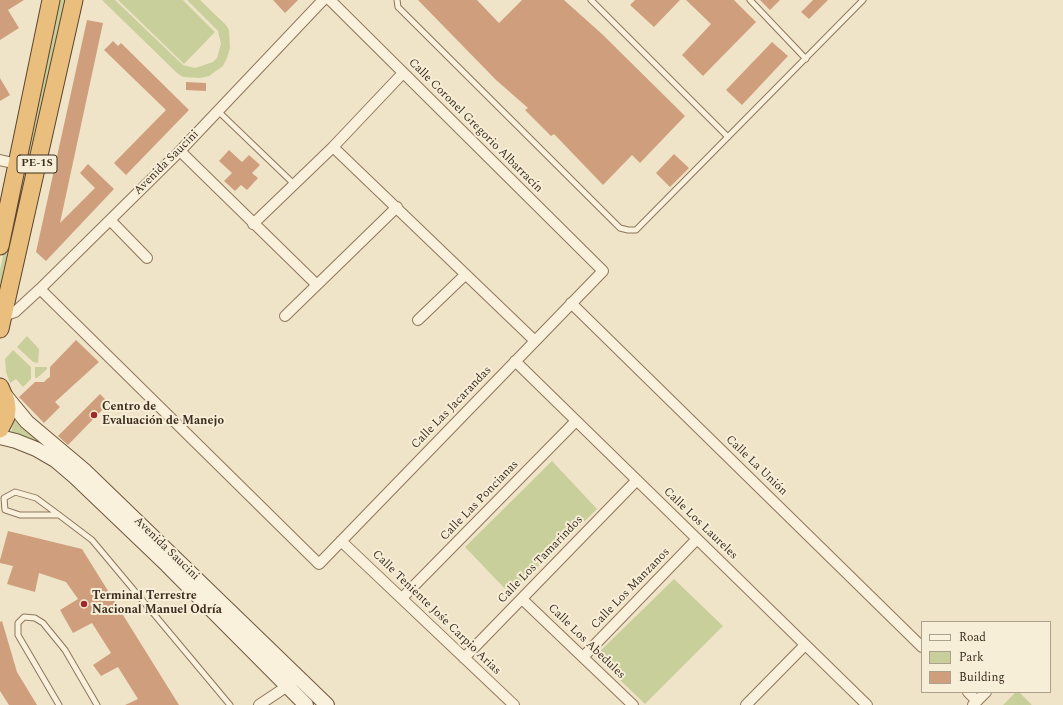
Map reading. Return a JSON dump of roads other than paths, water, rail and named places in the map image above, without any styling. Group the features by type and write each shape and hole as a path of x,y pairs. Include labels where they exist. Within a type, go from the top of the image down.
{"highway":[{"name":"PE-1S","path":"0,246 51,0"},
{"name":"PE-1S","path":"2,322 74,0"},
{"path":"0,429 6,417 7,409 2,390"}],"main road":[{"name":"Avenida Saucini","path":"2,390 27,422 84,470 189,579 304,704"},
{"name":"Avenida Saucini","path":"0,437 26,444 55,460 171,561"},
{"name":"Avenida Saucini","path":"189,579 328,705"}],"street":[{"name":"Avenida Saucini","path":"2,322 40,289 180,151 323,0"},
{"name":"Calle Coronel Gregorio Albarracín","path":"330,0 603,271"},
{"path":"253,224 333,146 403,73"},
{"path":"333,146 535,341"},
{"path":"180,151 316,284"},
{"path":"0,160 17,164"},
{"path":"285,316 396,207"},
{"path":"110,220 147,258"},
{"name":"Calle Las Jacarandas","path":"40,289 319,564 603,271"},
{"path":"418,320 465,275"},
{"name":"Calle La Unión","path":"571,303 921,646"},
{"name":"Calle Los Laureles","path":"515,361 866,705"},
{"name":"Calle Las Poncianas","path":"402,598 576,420"},
{"name":"Calle Los Tamarindos","path":"464,658 637,480"},
{"name":"Calle Los Manzanos","path":"583,657 697,539"},
{"name":"Calle Teniente Jośe Carpio Arias","path":"341,541 514,705"},
{"name":"Calle Los Abedules","path":"522,599 633,705"},
{"path":"746,705 805,644"},
{"path":"260,705 300,678"},
{"path":"304,704 316,693"},
{"path":"969,693 975,703 985,693"}],"lane":[{"path":"397,0 398,7 620,228 628,230 636,230 864,0"},
{"path":"591,0 728,137"},
{"path":"750,0 806,58"},
{"path":"218,110 294,184"},
{"path":"59,515 20,515 5,510 4,498 15,492 36,498 59,515 92,540 230,705"},
{"path":"59,705 18,634 18,623 24,617 35,618 43,623 65,650 97,705"}],"place":[{"name":"Centro de Evaluación de Manejo","path":"94,415"},
{"name":"Terminal Terrestre Nacional Manuel Odría","path":"84,604"}]}
